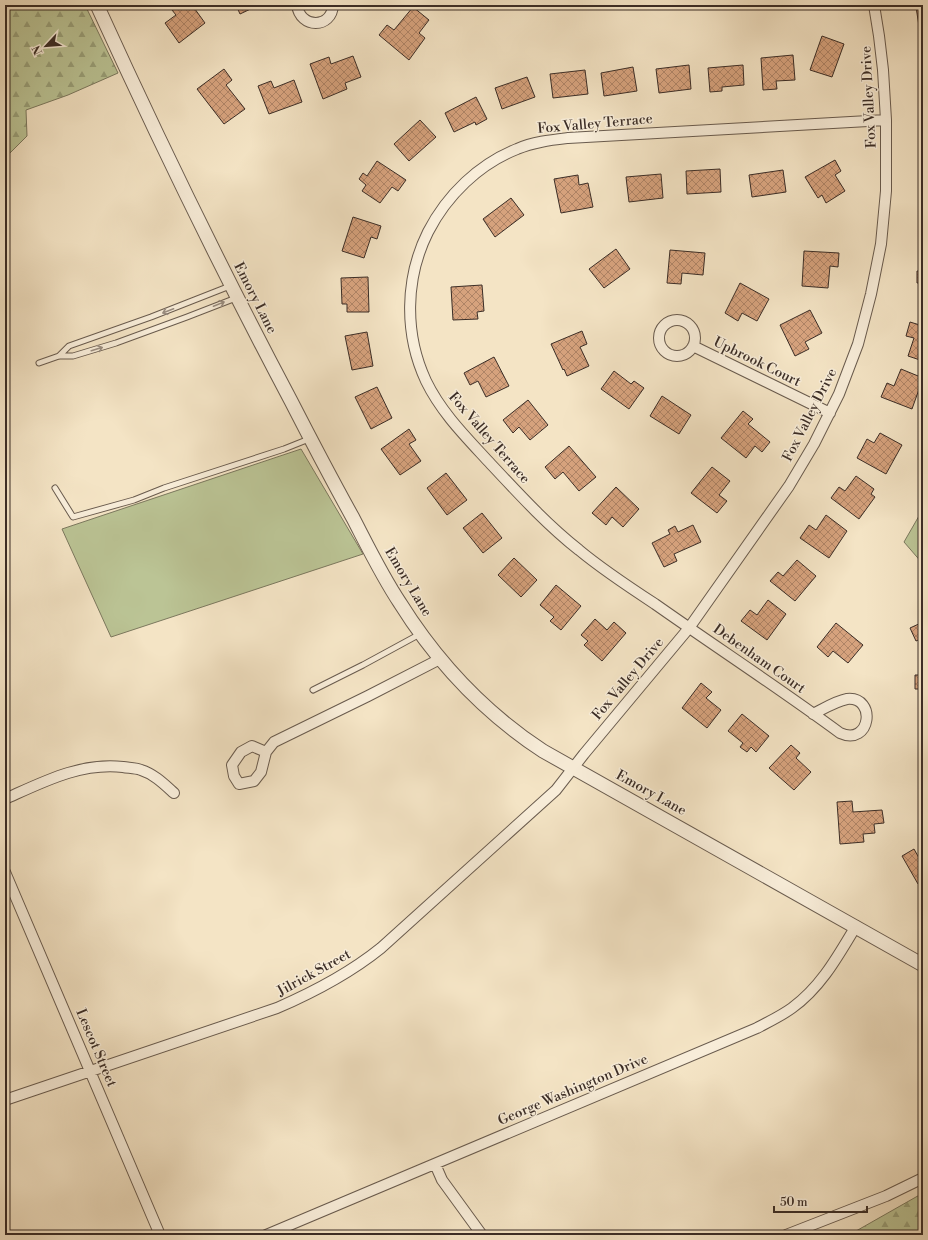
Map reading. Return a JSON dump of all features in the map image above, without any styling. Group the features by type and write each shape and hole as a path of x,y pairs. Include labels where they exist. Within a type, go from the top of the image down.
{"street":[{"name":"Emory Lane","path":"97,5 161,143 236,298 383,574 400,603 440,659 468,690 512,730 543,751 923,965"},
{"path":"297,5 300,16 305,20 316,23 322,22 326,19 332,10 332,5"},
{"name":"Fox Valley Drive","path":"573,768 688,628 789,486 814,444 848,373 872,294 881,244 885,198 886,120 881,56 874,5"},
{"name":"Fox Valley Terrace","path":"688,628 603,568 556,530 514,490 461,432 440,406 418,361 411,324 411,285 422,244 442,208 471,178 485,166 500,157 534,143 568,138 886,120"},
{"name":"Upbrook Court","path":"693,346 830,413"},
{"name":"Debenham Court","path":"688,628 840,733 847,735 860,732 865,726 867,719 867,713 864,707 852,699 841,701 813,714"},
{"path":"266,752 274,742 440,659"},
{"path":"5,798 50,778 91,767 114,766 141,769 160,780 174,793"},
{"name":"Jilrick Street","path":"6,1098 277,1008 312,992 348,972 382,948 543,803 556,790 573,768"},
{"name":"Lescot Street","path":"5,872 160,1235"},
{"name":"George Washington Drive","path":"266,1235 750,1031 774,1019 790,1009 813,990 833,963 856,926"},
{"path":"434,1164 442,1180 482,1235"},
{"path":"786,1235 886,1196 923,1178"}],"lane":[{"path":"59,356 69,346 151,317 230,286"},
{"path":"39,363 59,356 73,356 116,343 236,298"},
{"path":"55,488 73,517 134,500 164,488 284,449 310,438"},
{"path":"313,690 363,665 421,633"}],"green space":[{"path":"5,5 85,5 118,73 68,95 26,110 27,136 5,158"},
{"path":"301,449 363,554 111,637 62,529"},
{"path":"923,509 923,564 904,542"},
{"path":"923,1193 923,1235 849,1235"}],"building":[{"path":"180,5 192,5 205,23 179,43 165,23 176,15 172,10"},
{"path":"236,5 259,5 240,14"},
{"path":"923,6 923,39 921,39 916,7"},
{"path":"413,7 429,20 419,33 425,38 409,60 379,35 387,25 394,30"},
{"path":"822,36 844,44 832,77 810,70"},
{"path":"793,55 795,80 776,81 777,89 763,90 761,58"},
{"path":"353,56 361,77 345,83 347,89 323,99 310,64 329,57 331,64"},
{"path":"689,65 691,89 659,93 656,69"},
{"path":"743,65 744,85 722,87 722,91 710,92 708,68"},
{"path":"633,67 637,91 604,96 601,73"},
{"path":"224,69 232,80 226,85 245,109 224,124 197,89"},
{"path":"585,70 588,94 553,98 550,74"},
{"path":"527,77 535,97 502,109 495,88"},
{"path":"294,80 302,102 269,114 258,86 271,81 274,88"},
{"path":"476,97 487,119 476,125 475,122 454,132 445,113"},
{"path":"420,120 436,137 409,161 394,144"},
{"path":"835,160 841,171 835,175 845,191 826,203 822,195 818,198 805,177"},
{"path":"377,161 406,180 398,191 392,187 380,203 362,191 366,185 359,179 363,173 367,176"},
{"path":"720,169 721,192 687,194 686,171"},
{"path":"783,170 786,192 752,197 749,175"},
{"path":"661,174 663,198 629,202 626,177"},
{"path":"578,175 579,185 588,183 593,207 561,213 554,179"},
{"path":"511,198 524,215 495,237 483,219"},
{"path":"353,217 381,226 377,239 371,237 364,258 342,251"},
{"path":"616,249 630,269 604,288 589,269"},
{"path":"670,250 705,253 703,275 682,273 681,284 667,283"},
{"path":"804,251 839,253 838,267 830,266 828,288 802,286"},
{"path":"917,271 923,271 923,304 921,304 922,283 917,283"},
{"path":"368,277 369,312 347,312 347,304 342,304 341,278"},
{"path":"740,283 769,299 757,321 742,313 738,321 725,313"},
{"path":"482,285 484,311 477,312 478,319 453,320 451,287"},
{"path":"810,310 822,333 805,342 809,349 795,356 780,325"},
{"path":"910,322 923,326 923,361 908,356 914,338 906,336"},
{"path":"582,331 587,344 580,347 589,366 567,376 551,344"},
{"path":"367,332 373,366 352,370 345,336"},
{"path":"494,357 509,386 486,397 478,381 470,385 464,373"},
{"path":"901,369 923,378 912,409 881,397 887,383 894,386"},
{"path":"614,371 631,384 634,381 644,388 629,409 601,389"},
{"path":"377,387 392,418 371,429 355,397"},
{"path":"662,396 691,415 679,434 650,416"},
{"path":"528,400 548,425 530,440 519,427 513,433 503,420"},
{"path":"743,411 753,419 748,424 770,442 762,452 755,446 746,458 721,438"},
{"path":"409,429 416,440 409,444 421,461 400,475 381,449"},
{"path":"880,433 902,445 886,474 857,458 867,439 874,443"},
{"path":"569,446 596,477 579,491 563,472 555,479 545,467"},
{"path":"712,467 730,481 719,495 727,501 717,513 691,493"},
{"path":"446,473 467,500 447,515 427,488"},
{"path":"856,476 874,489 871,494 875,497 859,519 831,498 839,487 845,491"},
{"path":"616,487 639,509 623,527 612,517 606,525 592,513"},
{"path":"482,513 502,538 483,553 463,528"},
{"path":"826,515 847,531 829,558 800,538 809,525 816,530"},
{"path":"693,525 701,542 674,554 677,561 664,567 652,543 670,534 668,530 675,526 678,532"},
{"path":"514,558 537,580 521,597 498,575"},
{"path":"797,560 816,576 795,601 770,581 778,572 783,576"},
{"path":"556,585 581,606 561,630 550,621 554,617 540,605"},
{"path":"768,600 786,614 767,640 741,621 750,610 757,615"},
{"path":"595,619 607,630 614,622 626,633 602,661 584,645 588,641 581,635"},
{"path":"923,622 923,638 916,641 910,628"},
{"path":"836,623 863,645 848,663 833,651 828,657 817,647"},
{"path":"915,675 923,675 923,689 915,689"},
{"path":"701,683 712,692 706,698 721,710 707,728 682,708"},
{"path":"742,714 769,736 756,752 751,747 747,752 740,747 743,743 728,731"},
{"path":"791,745 800,753 796,758 811,772 794,790 769,768"},
{"path":"852,801 853,812 882,810 884,823 874,824 875,833 863,834 864,842 840,844 837,802"},
{"path":"914,849 919,858 923,856 923,881 918,884 902,856"}]}
